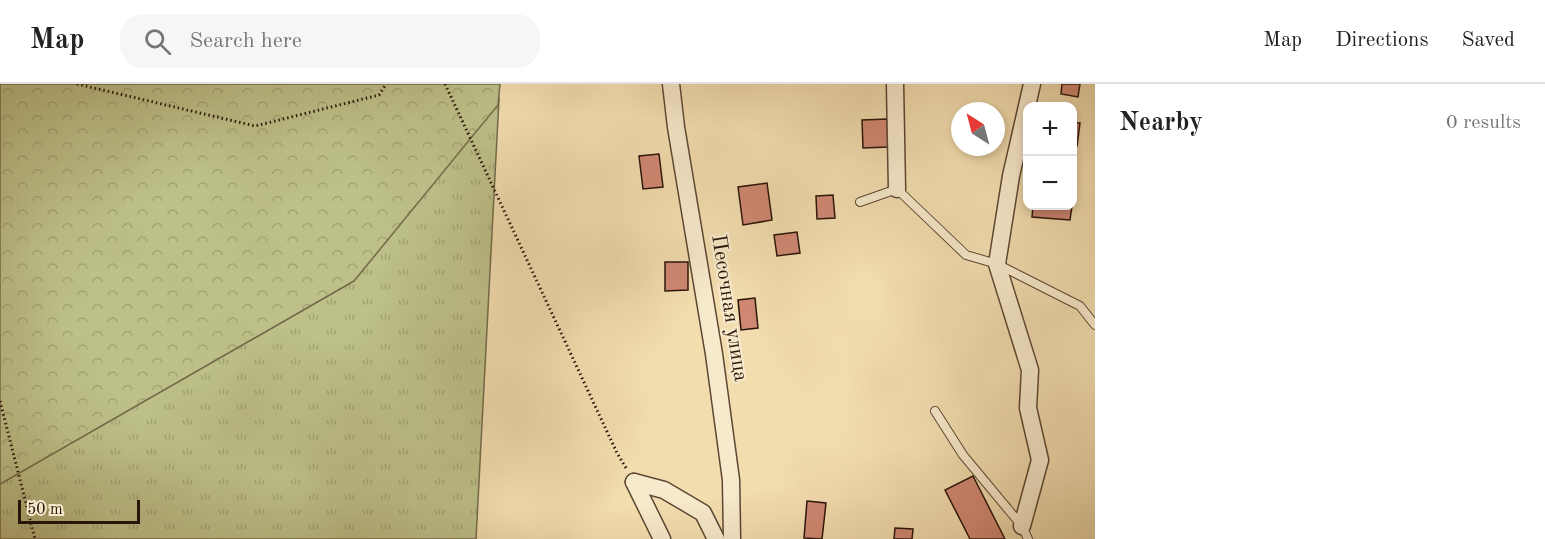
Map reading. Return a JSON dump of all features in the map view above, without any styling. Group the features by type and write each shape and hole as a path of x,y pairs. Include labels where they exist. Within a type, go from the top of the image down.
{"street":[{"name":"Песочная улица","path":"671,84 728,457 731,480 732,539"},
{"path":"895,84 897,189"},
{"path":"1025,532 1040,460 1028,408 1030,370 997,264 1011,176 1032,84"},
{"path":"634,482 662,539"},
{"path":"634,482 664,490 704,513 716,539"}],"lane":[{"path":"860,201 897,189 966,255 997,264 1080,306 1095,325"},
{"path":"935,411 963,455 1025,532"}],"path":[{"path":"77,84 255,126 379,95 386,84"},
{"path":"446,84 617,453 634,482"},
{"path":"0,401 35,539"}],"green space":[{"path":"0,84 500,84 498,105 354,281 0,484"},
{"path":"499,99 476,539 0,539 0,484 354,281"}],"building":[{"path":"1062,84 1080,84 1078,97 1061,94"},
{"path":"887,119 888,147 863,148 862,120"},
{"path":"1077,123 1080,123 1077,146"},
{"path":"659,154 663,187 643,189 639,156"},
{"path":"767,183 772,220 743,225 738,187"},
{"path":"833,195 835,218 817,219 816,196"},
{"path":"1033,210 1071,210 1070,220 1032,217"},
{"path":"797,232 800,253 777,256 774,235"},
{"path":"665,262 688,262 688,290 665,291"},
{"path":"755,298 758,328 741,330 738,300"},
{"path":"973,476 1005,539 970,539 945,490"},
{"path":"807,501 826,503 822,539 804,538"},
{"path":"895,528 913,529 912,539 894,539"}]}
